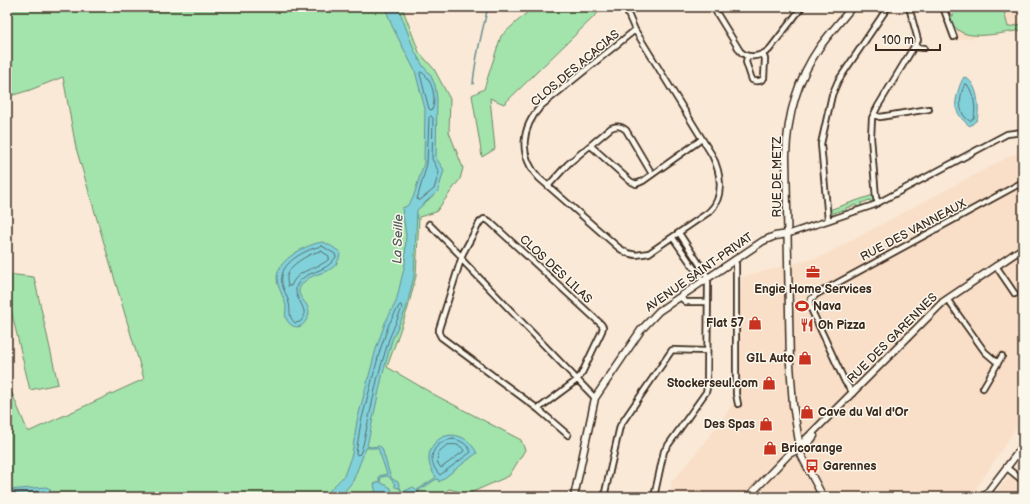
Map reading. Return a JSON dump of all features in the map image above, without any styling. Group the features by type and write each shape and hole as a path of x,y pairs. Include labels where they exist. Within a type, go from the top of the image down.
{"street":[{"name":"CLOS DES ACACIAS","path":"625,7 635,30 716,164 720,178 719,194 713,208 673,238 649,253 639,255 627,253 619,248 535,174 527,158 524,141 526,130 531,119 541,106 635,30"},
{"path":"713,7 740,51 748,57 763,54 771,48 802,7"},
{"name":"RUE DE METZ","path":"823,497 799,449 794,413 790,364 786,142 794,100 800,84 813,58 825,40 852,7"},
{"path":"828,220 821,144 832,95 838,81 888,7"},
{"path":"878,202 876,198 871,137 872,118 918,40 909,7"},
{"path":"943,7 954,37"},
{"path":"914,47 924,48"},
{"path":"748,57 746,62 752,80 755,82 764,78 765,58 763,54"},
{"path":"874,115 880,117 929,109"},
{"path":"548,186 568,164 592,146 611,128 617,126 626,130 652,174"},
{"path":"788,234 878,202 1007,134 1023,132"},
{"path":"592,146 634,183 640,183 702,139"},
{"name":"RUE DES VANNEAUX","path":"814,296 1023,182"},
{"name":"CLOS DES LILAS","path":"538,409 577,380 581,375 603,327 489,220 484,219 480,222 461,258 439,329 440,335 538,409 568,435"},
{"path":"429,224 595,398"},
{"path":"654,497 664,451 706,392 707,388 708,282 679,233"},
{"name":"AVENUE SAINT-PRIVAT","path":"574,497 595,398 645,324 659,311 763,241 775,236 788,234"},
{"path":"673,238 706,279"},
{"name":"RUE DES GARENNES","path":"748,497 789,454 807,445 823,424 939,306 1023,248"},
{"path":"734,260 736,264 736,394 738,404"},
{"path":"996,266 1015,294"},
{"name":"RUE DES GARENNES","path":"814,296 810,300 810,306 845,382 853,393"},
{"path":"680,297 686,302 708,302"},
{"name":"RUE DES GARENNES","path":"948,299 985,352 998,363"},
{"path":"604,497 620,426 672,350 707,351"},
{"path":"983,388 1002,356"},
{"path":"984,497 1023,446"},
{"path":"1006,468 1023,481"}],"shaded area":[{"path":"949,7 1023,7 1023,30 957,40"},
{"path":"1023,149 1023,417 971,497 672,497 671,482 692,459 733,404 741,277 820,257"},
{"path":"1023,459 1023,497 993,497 1007,479 1010,478"}],"green space":[{"path":"7,7 402,7 419,52 434,69 450,99 449,132 463,168 460,179 436,212 419,217 416,276 408,308 387,367 435,395 521,440 525,450 509,476 468,494 449,489 440,497 7,497 7,381 28,432 144,379 76,148 63,77 7,97"},
{"path":"533,7 604,7 504,104 490,98 495,149 482,157 472,95 484,89 501,36"},
{"path":"959,7 1003,7 1008,27 1023,24 1023,30 989,35 971,35 964,33 954,26 949,13 953,16 954,11 959,9"},
{"path":"873,195 873,201 871,203 870,200 861,203 862,206 857,208 856,205 846,208 846,212 843,213 842,210 833,213 833,216 830,214 829,210"},
{"path":"7,274 34,277 58,384 30,390 7,293"}],"water":[{"path":"385,7 398,7 415,52 423,66 430,74 435,85 437,98 436,158 444,170 438,191 417,210 414,276 406,309 392,340 382,377 367,446 379,446 382,448 392,479 398,482 403,492 413,487 417,490 436,477 431,468 429,459 430,450 434,443 440,438 456,436 465,439 477,453 439,482 438,479 435,480 418,491 420,497 400,497 402,492 399,488 395,487 395,484 388,476 381,477 380,482 391,488 393,497 378,497 374,484 379,482 379,476 387,474 378,448 366,448 353,481 340,497 323,497 344,476 352,454 357,421 376,349 385,323 396,302 405,264 406,235 402,208 407,206 413,198 424,163 425,109 415,71 392,26"},
{"path":"964,77 972,84 978,102 977,120 970,126 960,116 956,105 958,92"},
{"path":"323,242 340,252 339,259 336,265 332,268 315,275 305,281 301,286 299,292 308,307 309,314 302,326 294,326 290,324 286,318 286,306 277,281 279,270 282,264 294,254 316,243"},
{"path":"46,487 50,489 50,497 7,497 7,490"}],"waterway":[{"path":"473,84 477,55 488,7"}],"place":[{"name":"Engie Home Services","path":"813,272"},
{"name":"Nava","path":"802,306"},
{"name":"Flat 57","path":"755,323"},
{"name":"Oh Pizza","path":"807,325"},
{"name":"GIL Auto","path":"805,358"},
{"name":"Stockerseul.com","path":"769,383"},
{"name":"Cave du Val d'Or","path":"807,412"},
{"name":"Des Spas","path":"766,424"},
{"name":"Bricorange","path":"770,448"},
{"name":"Garennes","path":"812,466"}],"water label":[{"name":"La Seille","path":"397,239"}]}
